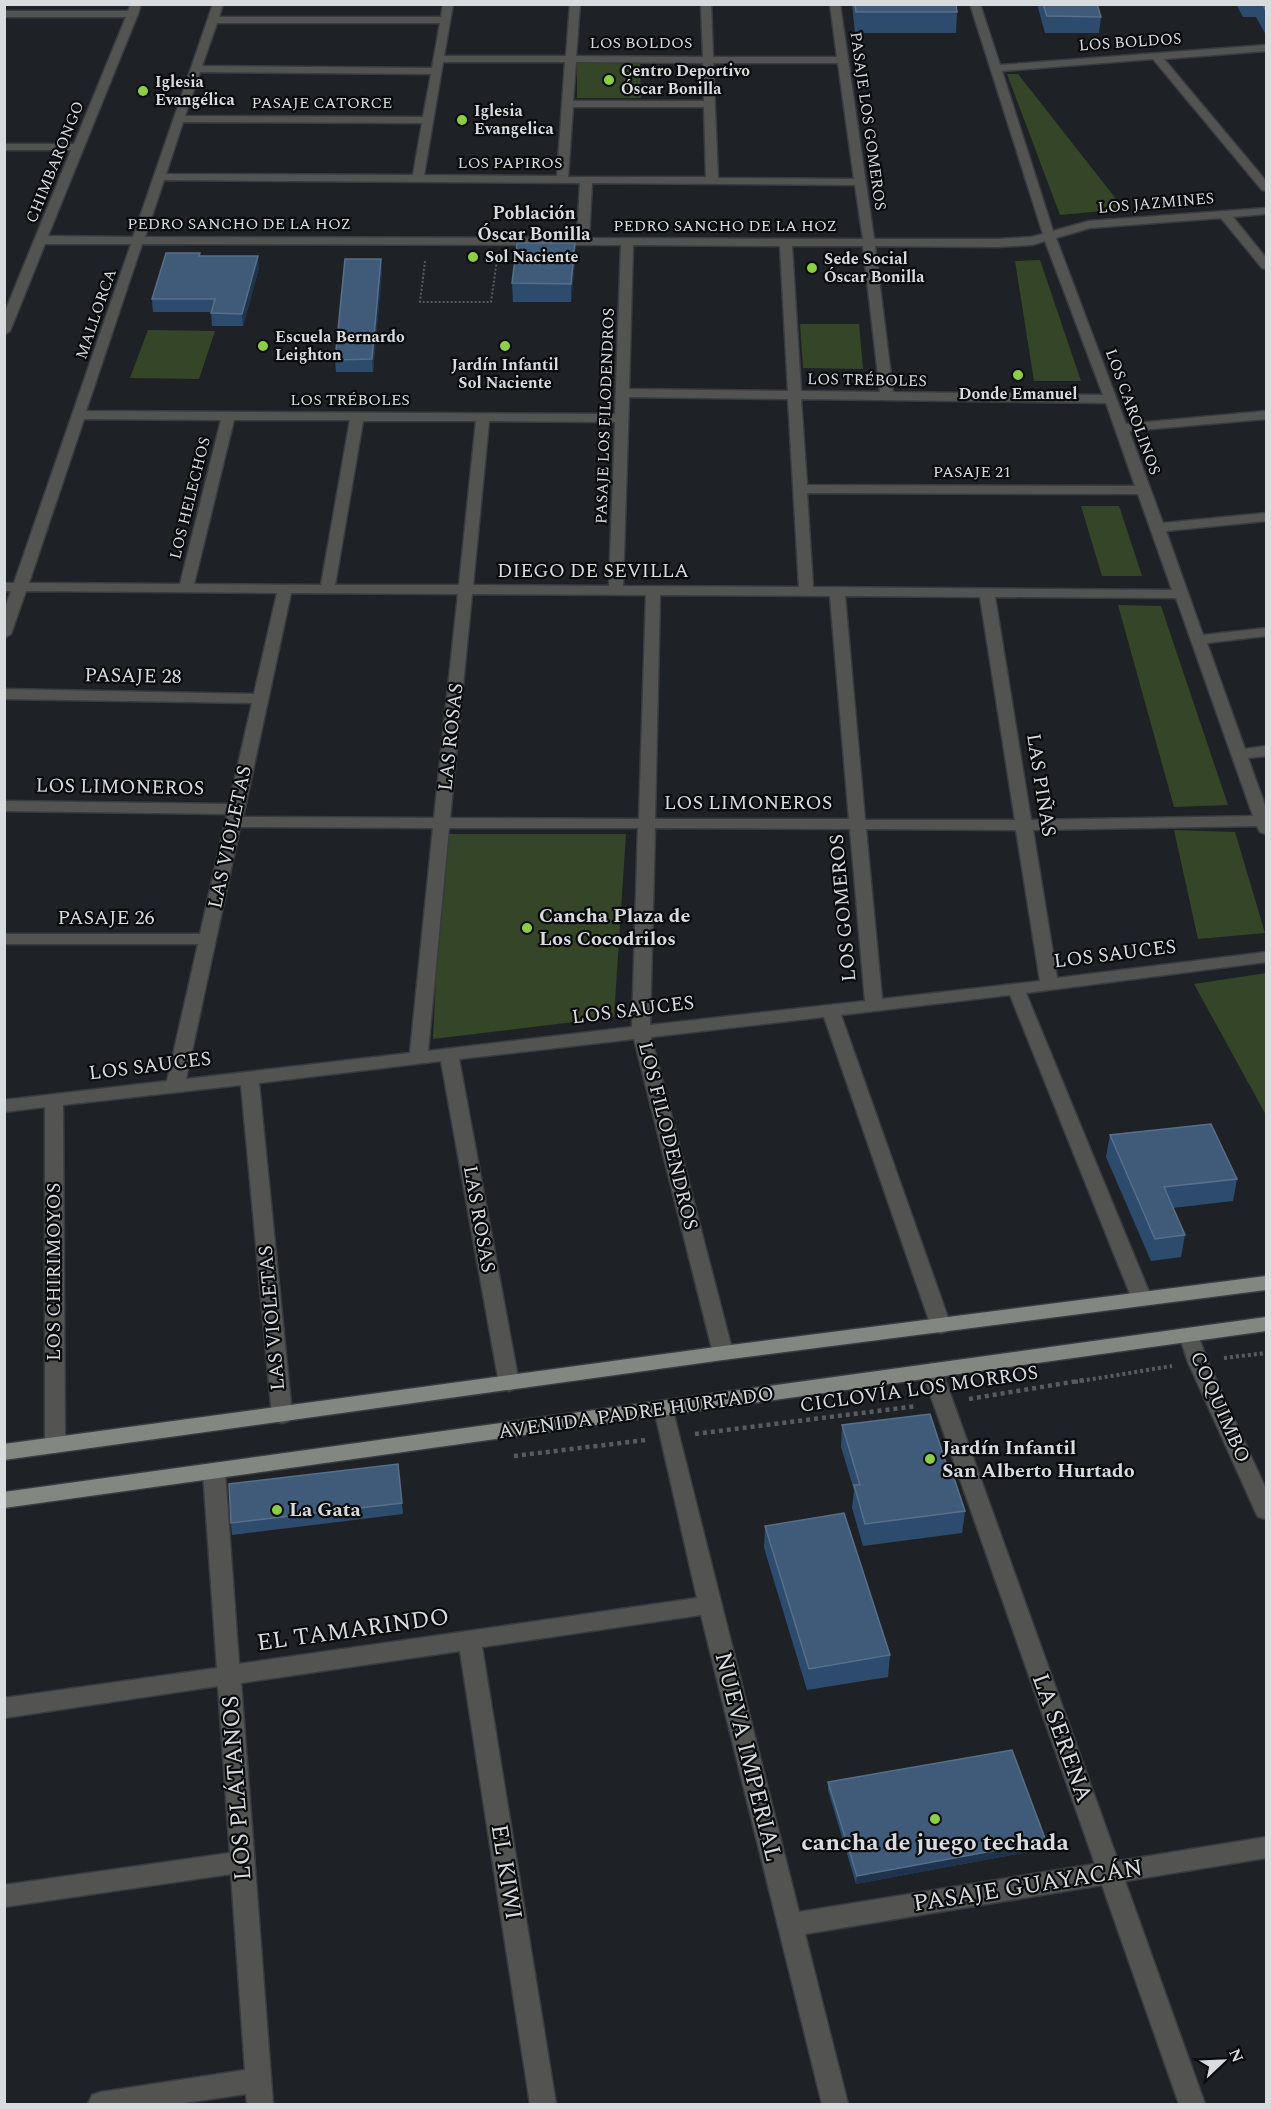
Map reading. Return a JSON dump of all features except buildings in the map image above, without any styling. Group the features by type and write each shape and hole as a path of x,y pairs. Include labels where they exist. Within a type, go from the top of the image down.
{"main road":[{"path":"4,1452 723,1353 1266,1283"},
{"name":"AVENIDA PADRE HURTADO","path":"4,1500 1266,1324"}],"street":[{"name":"MALLORCA","path":"4,634 218,4"},
{"path":"418,179 448,4"},
{"path":"561,180 575,4"},
{"path":"706,4 712,181"},
{"name":"PASAJE LOS GOMEROS","path":"835,4 869,243"},
{"name":"LOS CAROLINOS","path":"975,4 1049,236 1111,399 1265,825"},
{"path":"4,14 134,9"},
{"name":"CHIMBARONGO","path":"4,331 134,9"},
{"path":"213,20 445,20"},
{"name":"LOS BOLDOS","path":"996,68 1266,48"},
{"path":"1156,56 1266,188"},
{"name":"LOS BOLDOS","path":"196,69 437,65 571,59 843,60"},
{"path":"568,104 709,104"},
{"name":"PASAJE CATORCE","path":"179,119 428,120"},
{"path":"4,147 79,147"},
{"name":"LOS PAPIROS","path":"160,177 860,182"},
{"path":"583,242 586,180"},
{"name":"LOS JAZMINES","path":"1049,236 1089,225 1266,211"},
{"path":"1224,214 1266,265"},
{"name":"PEDRO SANCHO DE LA HOZ","path":"41,240 997,243 1032,241 1049,236"},
{"name":"PASAJE LOS FILODENDROS","path":"616,591 627,242"},
{"path":"786,242 806,592"},
{"path":"869,243 887,396"},
{"path":"4,288 22,288"},
{"name":"LOS TRÉBOLES","path":"622,393 1111,399"},
{"name":"LOS TRÉBOLES","path":"79,415 621,417"},
{"path":"1121,428 1266,415"},
{"name":"LOS HELECHOS","path":"186,588 229,416"},
{"path":"327,589 357,416"},
{"name":"LAS ROSAS","path":"418,1058 483,417"},
{"name":"PASAJE 21","path":"800,489 1144,490"},
{"path":"1157,528 1266,517"},
{"name":"DIEGO DE SEVILLA","path":"4,587 1181,594"},
{"name":"LAS VIOLETAS","path":"175,1086 285,589"},
{"name":"LOS FILODENDROS","path":"653,591 641,1032 723,1353"},
{"name":"LOS GOMEROS","path":"837,592 874,1005"},
{"name":"LAS PIÑAS","path":"987,593 1049,985"},
{"path":"1197,640 1266,632"},
{"name":"PASAJE 28","path":"4,694 260,699"},
{"path":"1239,754 1266,751"},
{"name":"LOS LIMONEROS","path":"4,806 442,823 1265,825"},
{"name":"PASAJE 26","path":"4,939 207,939"},
{"name":"LOS SAUCES","path":"4,1106 1016,989 1266,957"},
{"path":"1016,989 1142,1299"},
{"name":"LOS GOMEROS","path":"830,1010 941,1326"},
{"name":"LAS ROSAS","path":"449,1054 509,1383"},
{"name":"LAS VIOLETAS","path":"249,1077 282,1415"},
{"name":"LOS CHIRIMOYOS","path":"54,1100 55,1445"},
{"name":"COQUIMBO","path":"1189,1335 1198,1362 1266,1511"},
{"name":"LA SERENA","path":"932,1371 1192,2104"},
{"name":"NUEVA IMPERIAL","path":"664,1409 710,1605 836,2104"},
{"name":"LOS PLÁTANOS","path":"214,1472 259,2092"},
{"name":"EL TAMARINDO","path":"4,1708 710,1605"},
{"name":"EL KIWI","path":"470,1641 543,2104"},
{"name":"PASAJE GUAYACÁN","path":"790,1925 1266,1846"},
{"path":"4,1896 242,1862"},
{"path":"101,2104 259,2092"}],"path":[{"path":"427,241 420,302 491,302 499,241"},
{"name":"CICLOVÍA LOS MORROS","path":"507,1457 943,1403 1266,1353"}],"green space":[{"name":"Centro Deportivo Óscar Bonilla","path":"640,62 641,98 577,98 577,63"},
{"path":"1007,74 1018,74 1124,209 1060,215"},
{"path":"1040,260 1081,381 1034,381 1015,261"},
{"path":"800,324 859,324 863,369 803,368"},
{"path":"148,330 215,331 199,379 130,378"},
{"path":"1081,506 1119,506 1142,576 1102,576"},
{"path":"1118,605 1161,606 1228,805 1174,807"},
{"path":"1174,830 1235,832 1265,933 1198,939"},
{"path":"443,834 626,834 614,1017 433,1039"},
{"path":"1266,973 1266,1115 1194,984"}],"place":[{"name":"Centro Deportivo Óscar Bonilla","path":"609,80"},
{"name":"Iglesia Evangélica","path":"143,91"},
{"name":"Iglesia Evangelica","path":"462,120"},
{"name":"Sol Naciente","path":"473,257"},
{"name":"Sede Social Óscar Bonilla","path":"812,268"},
{"name":"Escuela Bernardo Leighton","path":"263,346"},
{"name":"Jardín Infantil Sol Naciente","path":"505,346"},
{"name":"Donde Emanuel","path":"1018,375"},
{"name":"Cancha Plaza de Los Cocodrilos","path":"527,928"},
{"name":"Jardín Infantil San Alberto Hurtado","path":"930,1459"},
{"name":"La Gata","path":"277,1510"},
{"name":"cancha de juego techada","path":"935,1819"}],"district":[{"name":"Población Óscar Bonilla","path":"534,223"}]}
